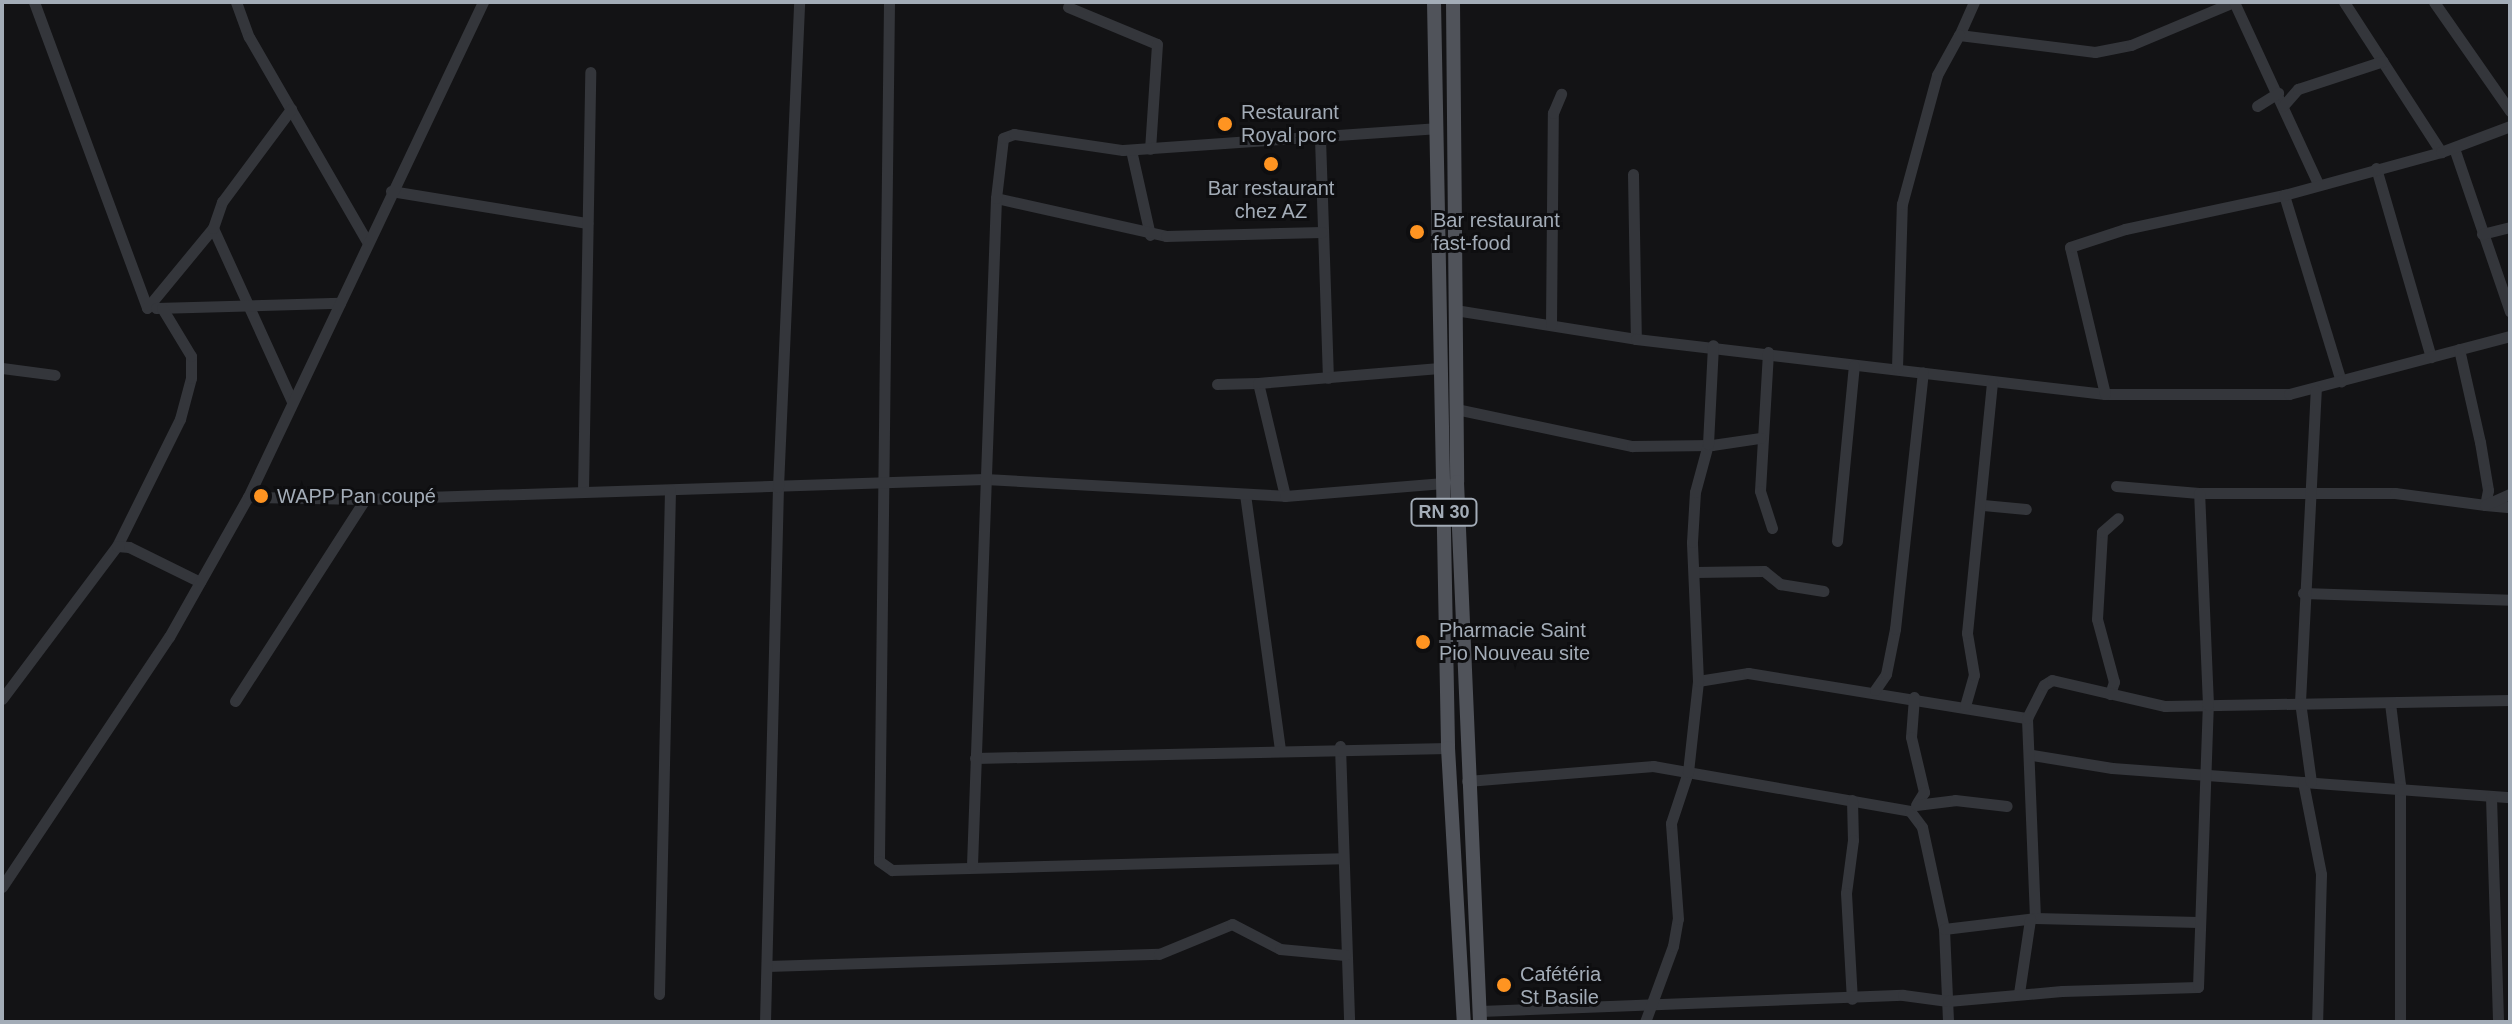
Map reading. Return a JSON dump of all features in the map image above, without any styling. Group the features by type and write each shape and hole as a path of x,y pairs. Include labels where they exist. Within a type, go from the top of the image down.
{"main road":[{"name":"RN 30","path":"1434,2 1448,748 1464,1022"},
{"name":"RN 30","path":"1453,2 1456,409 1467,781 1480,1016"}],"street":[{"path":"34,2 147,308"},
{"path":"236,2 249,37 367,241"},
{"path":"2,887 169,637 248,497 483,2"},
{"path":"765,1022 778,487 799,2"},
{"path":"889,2 879,861 892,870 972,865 1343,858"},
{"path":"1897,368 1902,204 1937,75 1974,2"},
{"path":"1959,35 2095,52 2131,45 2234,2 2318,184"},
{"path":"2344,2 2441,152"},
{"path":"2434,2 2510,111"},
{"path":"1068,7 1157,44 1150,149"},
{"path":"2257,106 2275,88 2298,89 2383,61"},
{"path":"583,491 590,72"},
{"path":"2283,106 2298,89"},
{"path":"1551,325 1553,113 1561,94"},
{"path":"147,308 213,228 222,202 291,109"},
{"path":"2105,394 2070,247 2135,226 2284,195 2441,152 2510,126"},
{"path":"972,865 996,198 1005,136 1131,150 1435,128"},
{"path":"1320,138 1328,378"},
{"path":"2454,148 2510,312"},
{"path":"1131,150 1150,235"},
{"path":"2376,168 2431,357"},
{"path":"1633,174 1636,339"},
{"path":"391,191 587,223"},
{"path":"2284,195 2341,381"},
{"path":"996,198 1150,235 1322,232"},
{"path":"2482,234 2510,227"},
{"path":"213,228 292,401"},
{"path":"147,308 340,303"},
{"path":"2,699 117,546 180,419 193,367 162,308"},
{"path":"1455,310 1636,339 1713,345 1854,366 1897,368 2105,394 2265,397 2316,390 2510,336"},
{"path":"1645,1022 1647,1006 1673,946 1678,894 1671,823 1688,772 1698,681 1695,492 1708,444 1713,345"},
{"path":"2459,349 2482,454 2485,505"},
{"path":"1768,352 1760,438 1761,507 1772,528"},
{"path":"1837,541 1854,366"},
{"path":"2,368 55,375"},
{"path":"1217,384 1439,368"},
{"path":"1875,690 1886,674 1895,629 1923,373"},
{"path":"1965,706 1974,675 1967,633 1983,505 1992,381"},
{"path":"1258,383 1285,496"},
{"path":"2316,390 2314,493 2303,593 2300,702 2307,782 2321,874 2317,1022"},
{"path":"1456,409 1632,446 1708,444 1760,438"},
{"path":"248,497 365,499 985,479 1285,496 1443,483"},
{"path":"2116,486 2199,493 2395,493 2510,507"},
{"path":"659,994 670,490"},
{"path":"1480,1016 1903,995 1948,1001 2019,993 2198,987 2198,922 2208,775 2199,493"},
{"path":"1245,494 1280,748"},
{"path":"2485,505 2510,494"},
{"path":"235,701 365,499"},
{"path":"1983,505 2026,509"},
{"path":"2110,694 2114,682 2097,619 2102,532 2118,518"},
{"path":"117,546 129,547 200,582"},
{"path":"1695,572 1764,571 1780,584 1823,591"},
{"path":"2303,593 2510,600"},
{"path":"1698,681 1748,673 1875,690 2027,718"},
{"path":"2019,993 2033,919 2032,755 2027,718 2044,685 2052,680 2165,706 2510,700"},
{"path":"1913,807 1924,792 1911,737 1914,697"},
{"path":"2390,703 2400,785 2400,1022"},
{"path":"975,758 1340,746 1448,748"},
{"path":"1340,746 1349,1022"},
{"path":"2032,755 2059,763 2307,782 2400,785 2510,797"},
{"path":"1467,781 1630,765 1913,807 1955,800 2007,806"},
{"path":"2491,797 2498,1022"},
{"path":"1852,800 1853,840 1846,893 1852,999"},
{"path":"1913,807 1922,827 1944,929 1948,1022"},
{"path":"1944,929 2033,919 2198,922"},
{"path":"767,966 1159,954 1232,924 1280,949 1345,955"}],"place":[{"name":"Restaurant Royal porc","path":"1225,124"},
{"name":"Bar restaurant chez AZ","path":"1271,164"},
{"name":"Bar restaurant fast-food","path":"1417,232"},
{"name":"WAPP Pan coupé","path":"261,496"},
{"name":"Pharmacie Saint Pio Nouveau site","path":"1423,642"},
{"name":"Cafétéria St Basile","path":"1504,985"}]}
